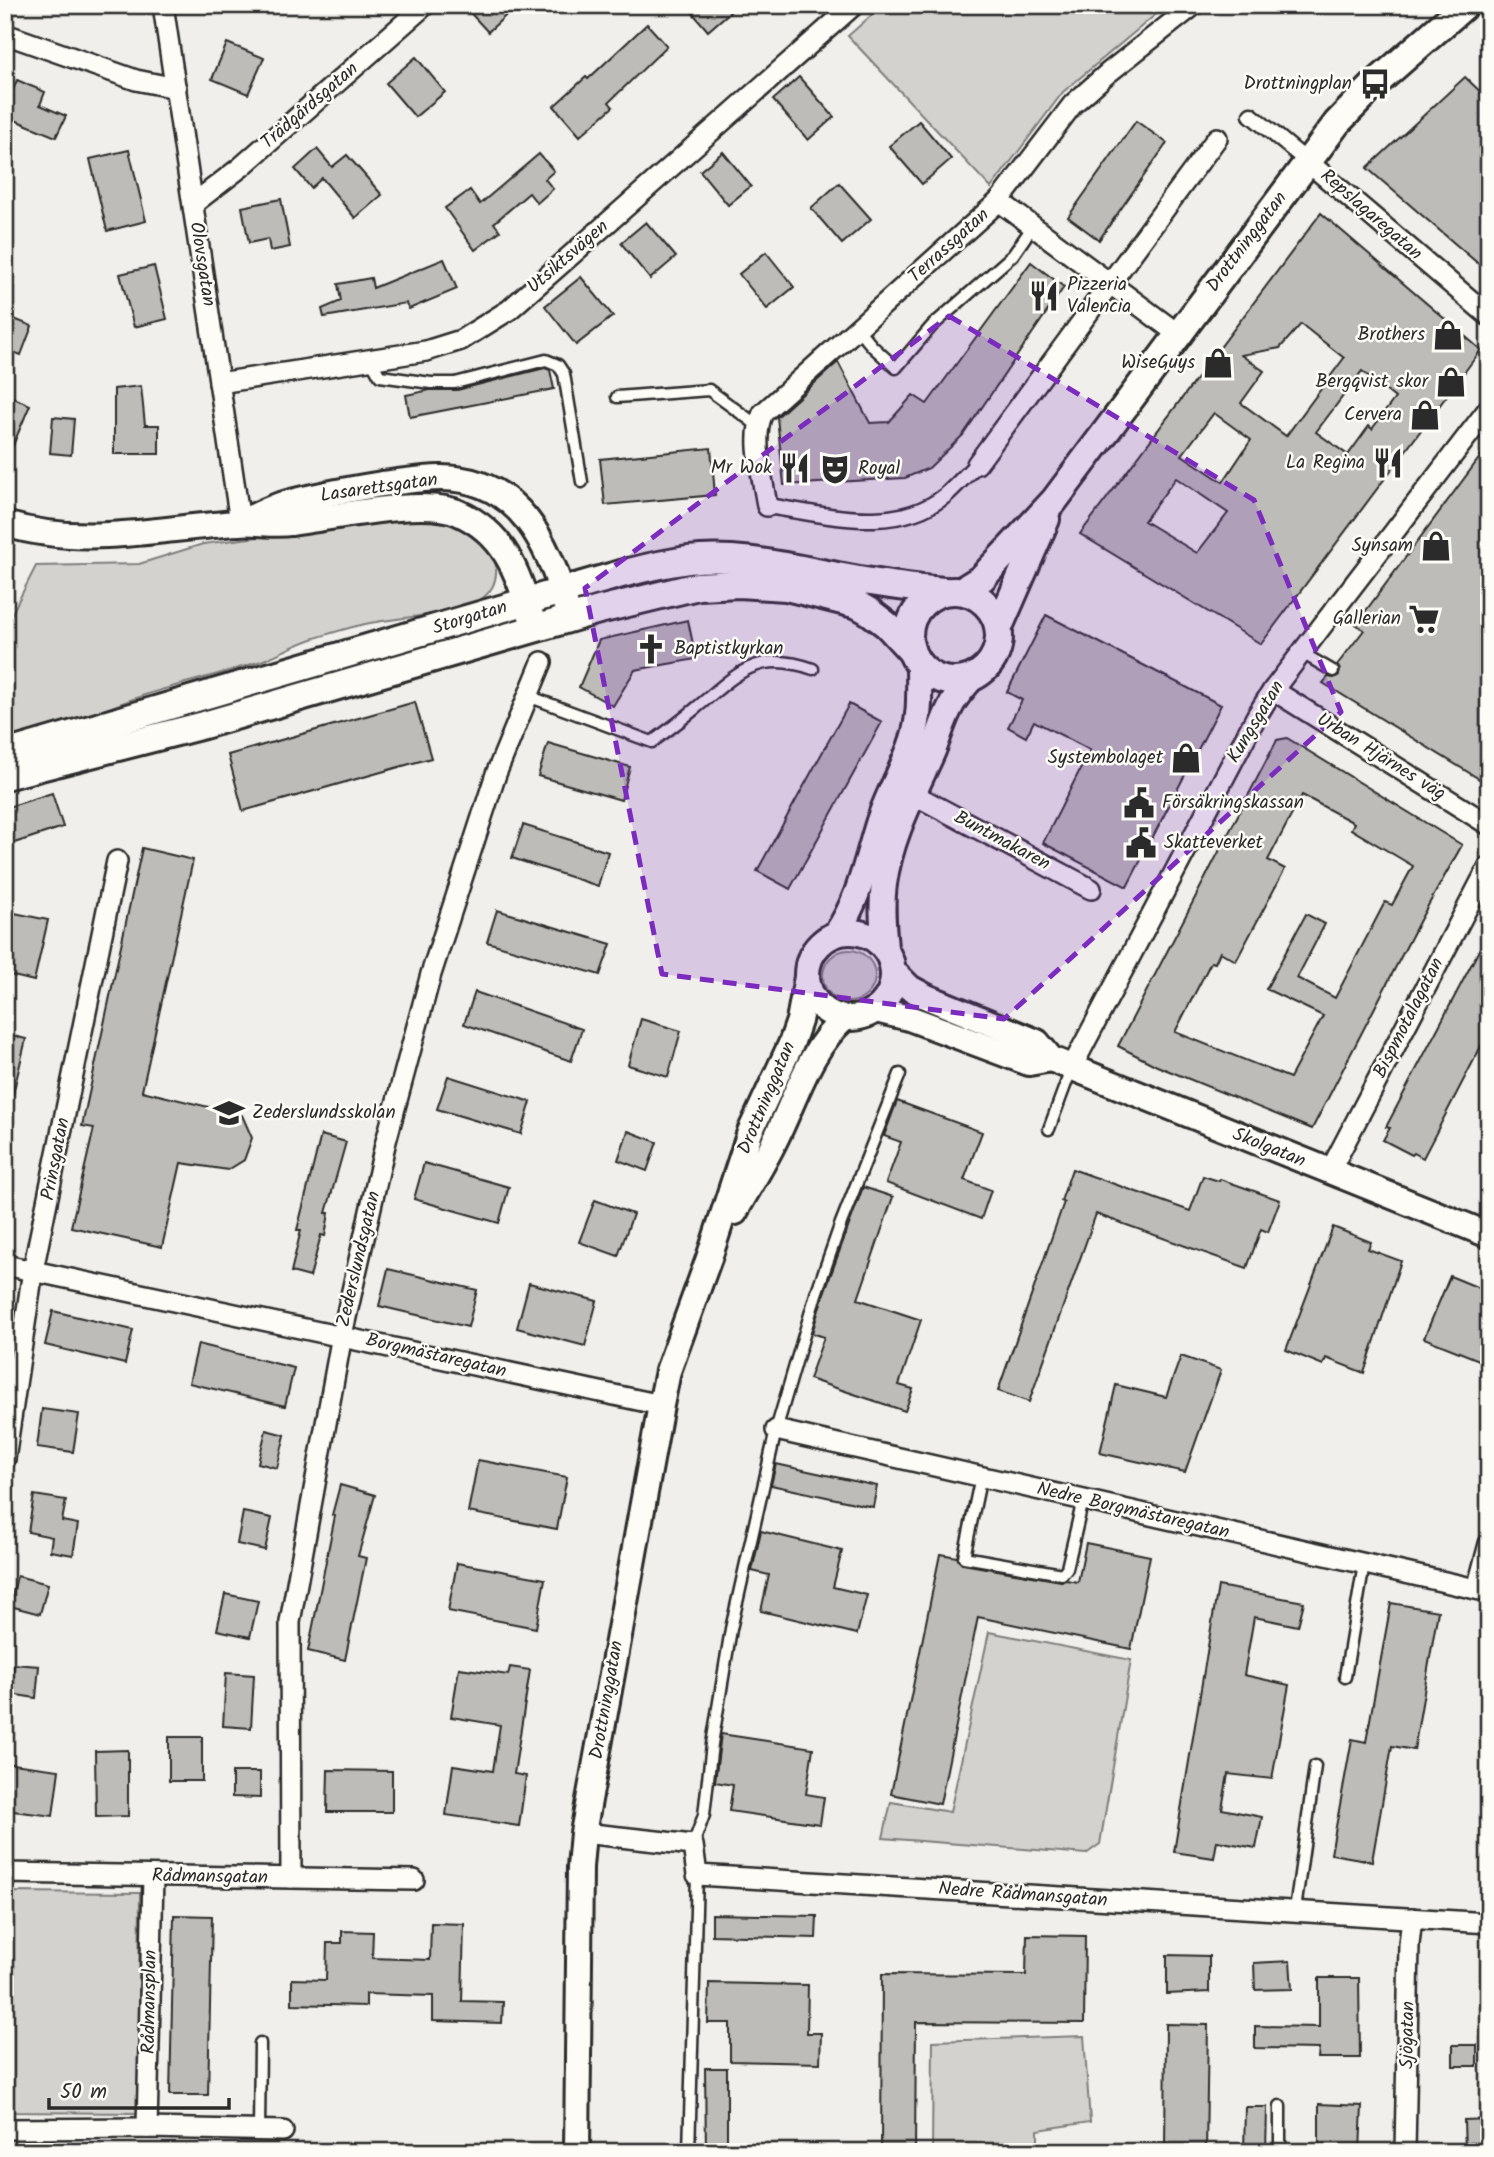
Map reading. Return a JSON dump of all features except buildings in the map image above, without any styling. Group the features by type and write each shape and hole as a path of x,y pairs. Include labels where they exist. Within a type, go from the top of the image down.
{"main road":[{"name":"Drottninggatan","path":"952,591 982,578 1054,501 1337,123 1375,84 1465,5"},
{"name":"Drottninggatan","path":"999,626 1054,501"},
{"name":"Storgatan","path":"5,754 526,601 629,572 688,560 726,559 764,563 876,583 952,591"},
{"name":"Storgatan","path":"5,776 204,725 570,618 649,596 698,586 739,584 786,587 858,605 887,625 915,658"},
{"path":"952,591 981,599 989,607 999,626 1000,639 991,663 972,678 957,681 943,680 930,674 915,658 908,638 909,626 922,604 932,596 952,591"}],"street":[{"name":"Olovsgatan","path":"163,5 240,522"},
{"name":"Trädgårdsgatan","path":"192,204 241,167 425,5"},
{"name":"Utsiktsvägen","path":"219,383 444,346 461,340 492,322 854,5"},
{"name":"Terrassgatan","path":"757,425 773,402 999,201 1073,104 1108,72 1194,5"},
{"path":"5,34 136,80 176,88"},
{"name":"Repslagaregatan","path":"1251,115 1489,316"},
{"path":"757,425 767,506 878,520 914,512 944,496 977,464 1217,138"},
{"path":"999,201 1178,334"},
{"name":"Kungsgatan","path":"1061,1063 1273,690 1489,408"},
{"name":"Lasarettsgatan","path":"240,522 285,503 369,486 442,478 465,480 503,497 520,511 540,536 549,552 570,618"},
{"name":"Lasarettsgatan","path":"5,524 55,536 97,537 240,522 286,524 421,505 444,508 470,519 498,541 513,567 535,628"},
{"path":"836,934 857,897 879,821 913,738 919,707 915,658"},
{"name":"Zederslundsgatan","path":"291,1878 290,1622 342,1335 385,1145 431,974 496,774 542,662"},
{"path":"889,960 875,939 862,933 836,934 824,940 809,962 807,977 810,992 818,1005 830,1014 845,1018 856,1018 876,1010 890,993 889,960 882,914 884,885 896,836 949,709 972,678"},
{"name":"Urban Hjärnes väg","path":"1273,690 1489,825"},
{"name":"Buntmakaren","path":"913,794 1091,888"},
{"name":"Prinsgatan","path":"5,1459 33,1270 117,861"},
{"name":"Bispmotalagatan","path":"1330,1171 1489,866"},
{"name":"Skolgatan","path":"889,960 910,988 1037,1042 1061,1063 1489,1236"},
{"name":"Drottninggatan","path":"577,2152 580,1867 583,1833 661,1405 668,1371 709,1258 750,1132 799,1021 807,977"},
{"name":"Skolgatan","path":"876,1010 909,1018 1029,1063 1061,1063"},
{"name":"Drottninggatan","path":"709,1258 774,1142 814,1055 830,1032 845,1018"},
{"name":"Borgmästaregatan","path":"5,1265 661,1405"},
{"name":"Nedre Borgmästaregatan","path":"776,1430 1483,1590"},
{"path":"1483,1590 1489,1544"},
{"path":"583,1833 693,1844 697,1875"},
{"name":"Rådmansgatan","path":"5,1874 414,1880"},
{"name":"Nedre Rådmansgatan","path":"697,1875 1489,1923"},
{"name":"Rådmansplan","path":"147,2128 153,1876"},
{"name":"Sjögatan","path":"1405,2152 1409,1944 1412,1918"},
{"path":"5,2129 282,2131"}],"lane":[{"path":"857,328 896,368 932,326 1013,255 1033,226"},
{"path":"371,360 380,376 430,383 455,383 546,360 558,365 564,374 582,482"},
{"path":"617,397 709,390 757,425"},
{"path":"1301,653 1332,671"},
{"path":"527,696 652,742 689,715 740,671 769,663 790,661 813,669"},
{"path":"1049,1129 1061,1063"},
{"path":"693,1844 705,1815 712,1744 731,1629 776,1430 820,1282 900,1074"},
{"path":"981,1476 964,1557 1062,1574 1068,1568 1083,1500"},
{"path":"1345,1677 1364,1564"},
{"path":"1296,1910 1315,1766"},
{"path":"689,2152 697,1875"},
{"path":"259,2130 260,2043"},
{"path":"1280,2106 1280,2152"}],"highlighted area":[{"path":"949,316 1254,500 1341,712 1004,1019 662,974 585,588"}],"shaded area":[{"path":"883,5 1167,5 1063,92 991,188 848,36"},
{"path":"436,518 473,533 489,548 495,564 495,580 480,600 458,609 368,623 315,638 261,661 135,698 5,747 5,627 36,566 139,564 203,544 389,520"},
{"path":"849,950 859,952 867,958 873,966 873,986 867,994 859,1000 849,1002 839,1000 831,994 825,986 823,976 825,966 831,958 839,952"},
{"path":"989,1632 1131,1660 1100,1844 1086,1854 883,1838 891,1802 950,1812"},
{"path":"5,1892 140,1893 138,2113 5,2112"},
{"path":"1084,2036 1090,2122 1038,2130 1038,2152 932,2152 933,2041"}],"place":[{"name":"Drottningplan","path":"1375,84"},
{"name":"Pizzeria Valencia","path":"1044,296"},
{"name":"Brothers","path":"1448,335"},
{"name":"WiseGuys","path":"1218,363"},
{"name":"Bergqvist skor","path":"1451,382"},
{"name":"Cervera","path":"1425,415"},
{"name":"La Regina","path":"1388,463"},
{"name":"Mr Wok","path":"795,468"},
{"name":"Royal","path":"835,469"},
{"name":"Synsam","path":"1436,546"},
{"name":"Gallerian","path":"1424,619"},
{"name":"Baptistkyrkan","path":"651,649"},
{"name":"Systembolaget","path":"1186,758"},
{"name":"Försäkringskassan","path":"1139,803"},
{"name":"Skatteverket","path":"1141,843"},
{"name":"Zederslundsskolan","path":"229,1113"}]}
